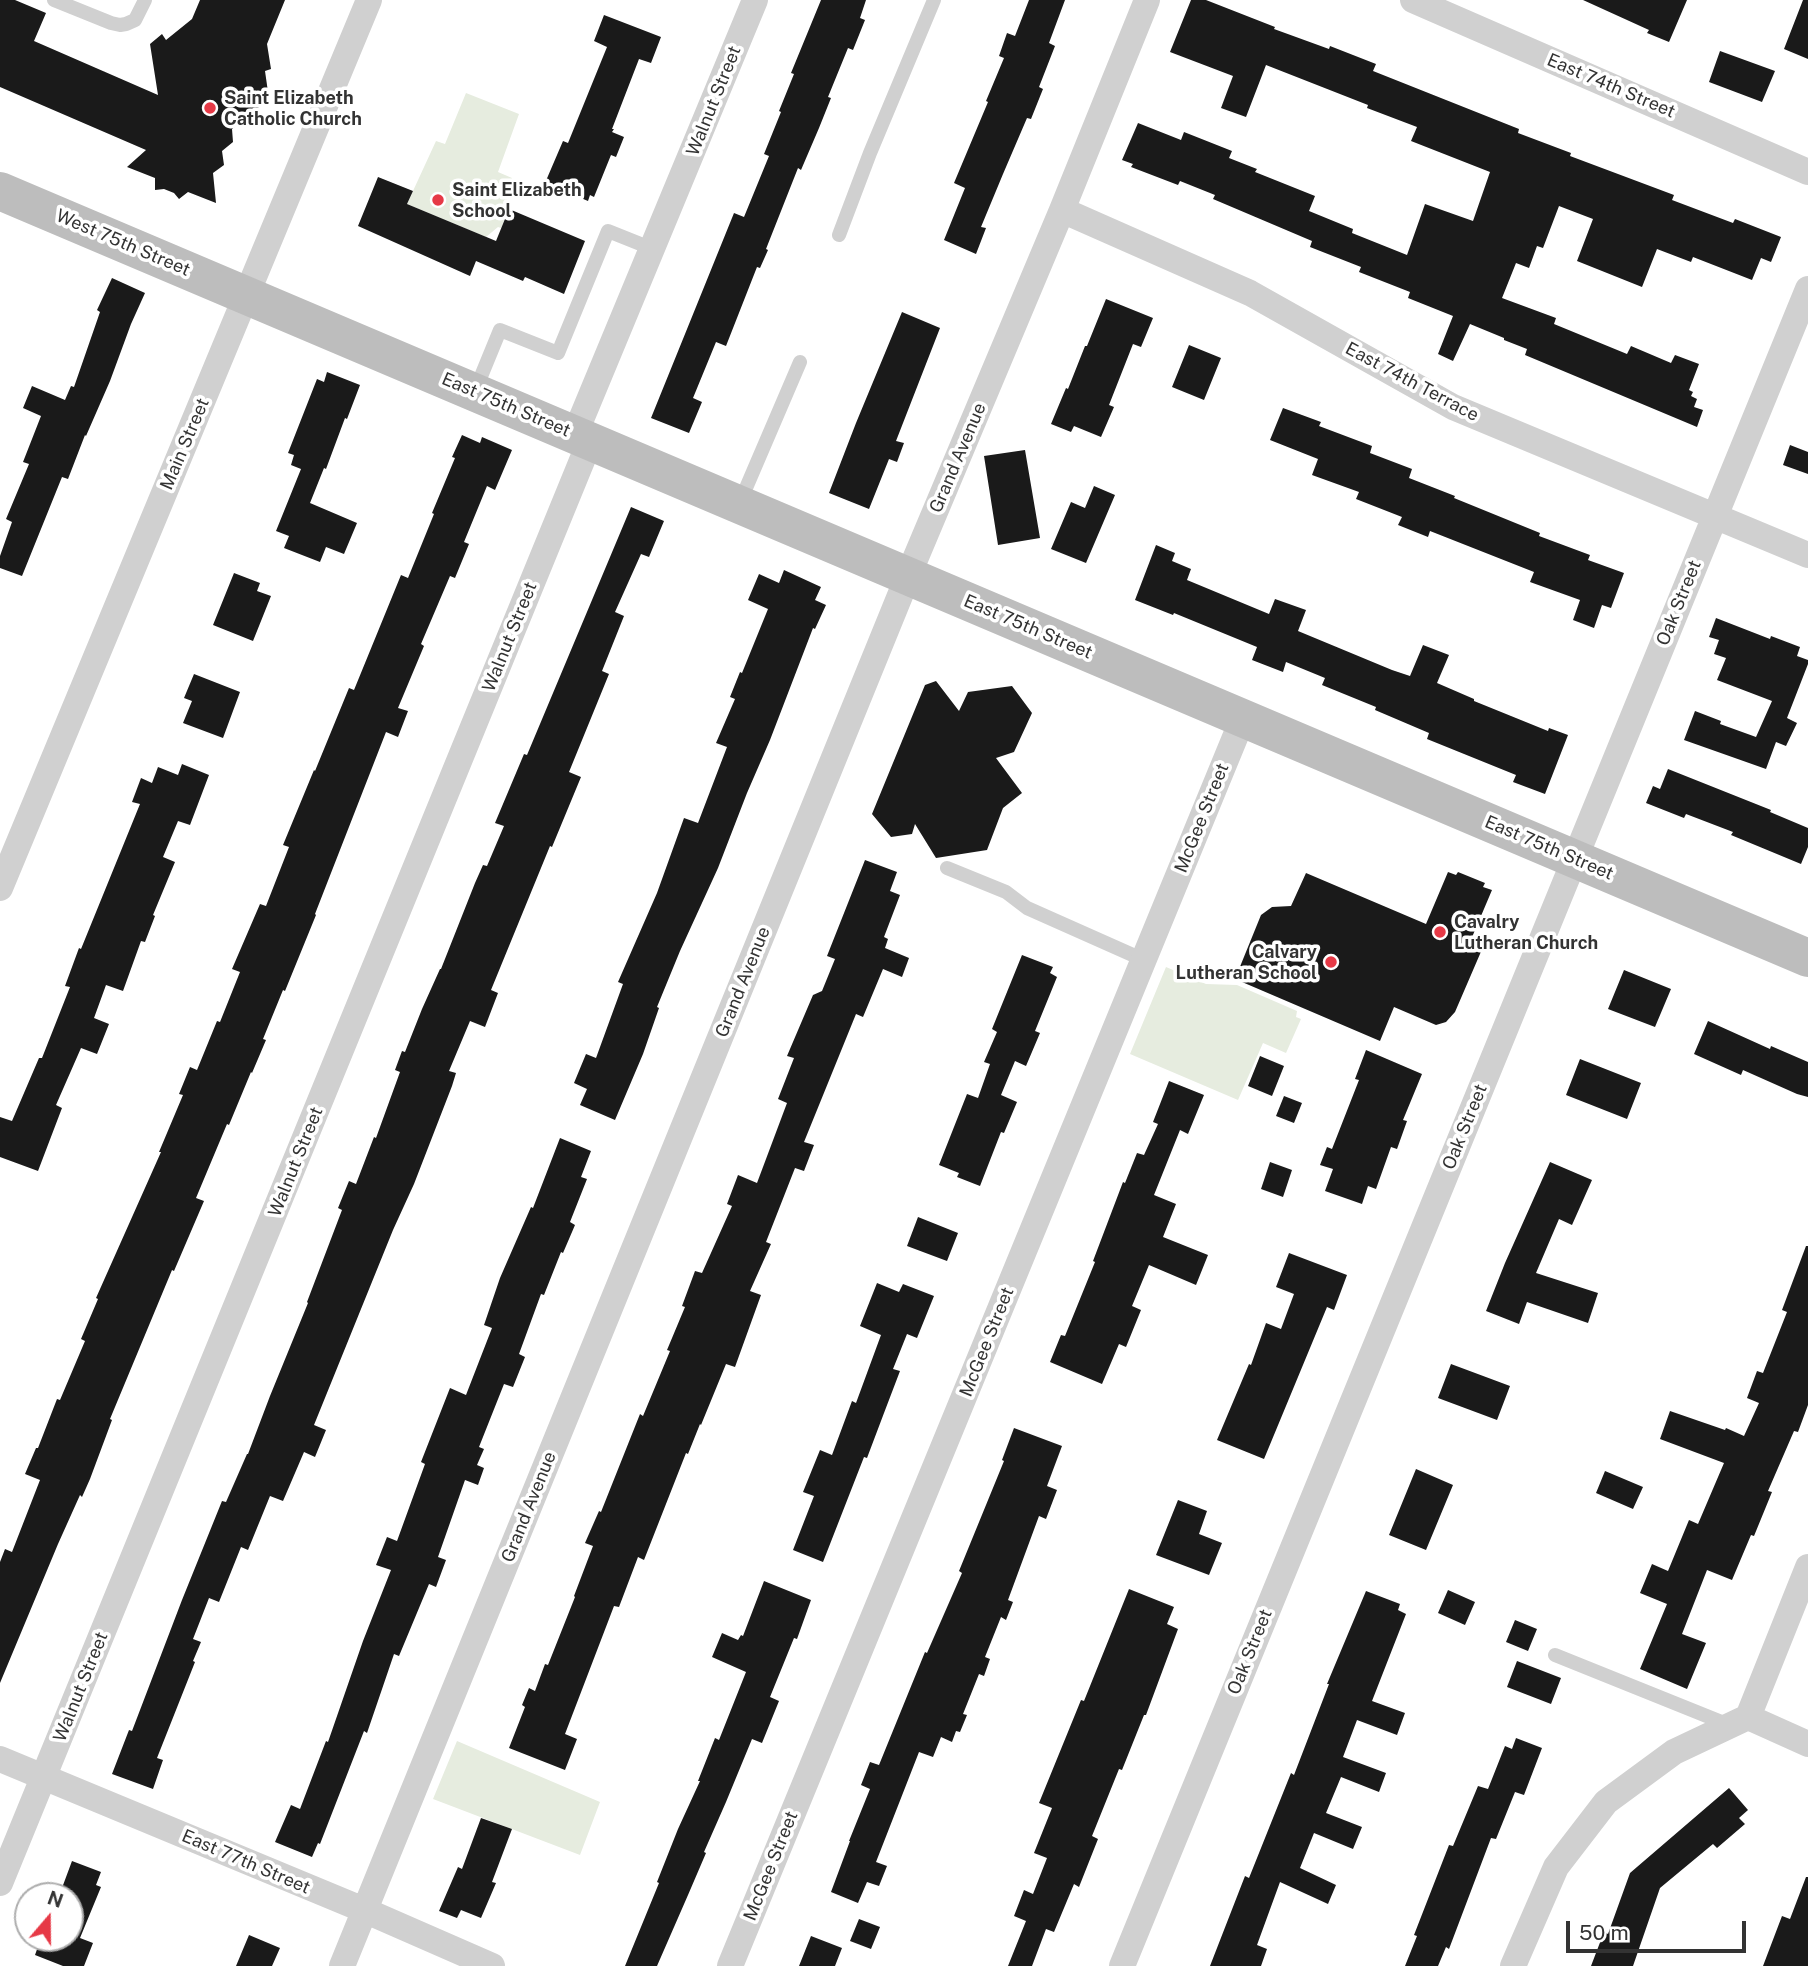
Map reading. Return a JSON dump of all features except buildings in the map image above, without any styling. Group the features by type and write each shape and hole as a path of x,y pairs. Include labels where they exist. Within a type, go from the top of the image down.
{"main road":[{"name":"West 75th Street","path":"0,191 247,296"},
{"name":"East 75th Street","path":"247,296 1808,958"}],"street":[{"name":"Main Street","path":"0,888 369,0"},
{"name":"Walnut Street","path":"0,1883 583,438 653,249 755,0"},
{"name":"Grand Avenue","path":"342,1966 908,576 1147,0"},
{"name":"East 74th Street","path":"1413,0 1808,172"},
{"name":"East 74th Terrace","path":"1062,210 1250,293 1452,407 1808,555"},
{"name":"Oak Street","path":"1122,1966 1808,289"},
{"name":"McGee Street","path":"730,1966 1243,718"},
{"path":"1513,1966 1556,1867 1606,1802 1674,1752 1739,1721 1808,1567"},
{"path":"1739,1721 1808,1744"},
{"name":"East 77th Street","path":"0,1759 492,1966"}],"lane":[{"path":"54,0 120,25 135,20 145,0"},
{"path":"839,235 934,0"},
{"path":"474,392 500,330 558,353 608,231 653,249"},
{"path":"739,504 800,362"},
{"path":"947,868 1006,892 1027,908 1144,960"},
{"path":"1555,1655 1739,1721"}],"shaded area":[{"path":"466,93 519,114 498,172 512,178 505,209 508,211 501,228 498,227 486,237 407,204 436,141 445,144"},
{"path":"1166,967 1206,984 1237,985 1297,1011 1296,1017 1301,1019 1286,1053 1263,1043 1238,1100 1130,1054"},
{"path":"457,1741 600,1802 580,1855 433,1799"}],"place":[{"name":"Saint Elizabeth Catholic Church","path":"210,108"},
{"name":"Saint Elizabeth School","path":"438,200"},
{"name":"Cavalry Lutheran Church","path":"1440,932"},
{"name":"Calvary Lutheran School","path":"1331,962"}]}
